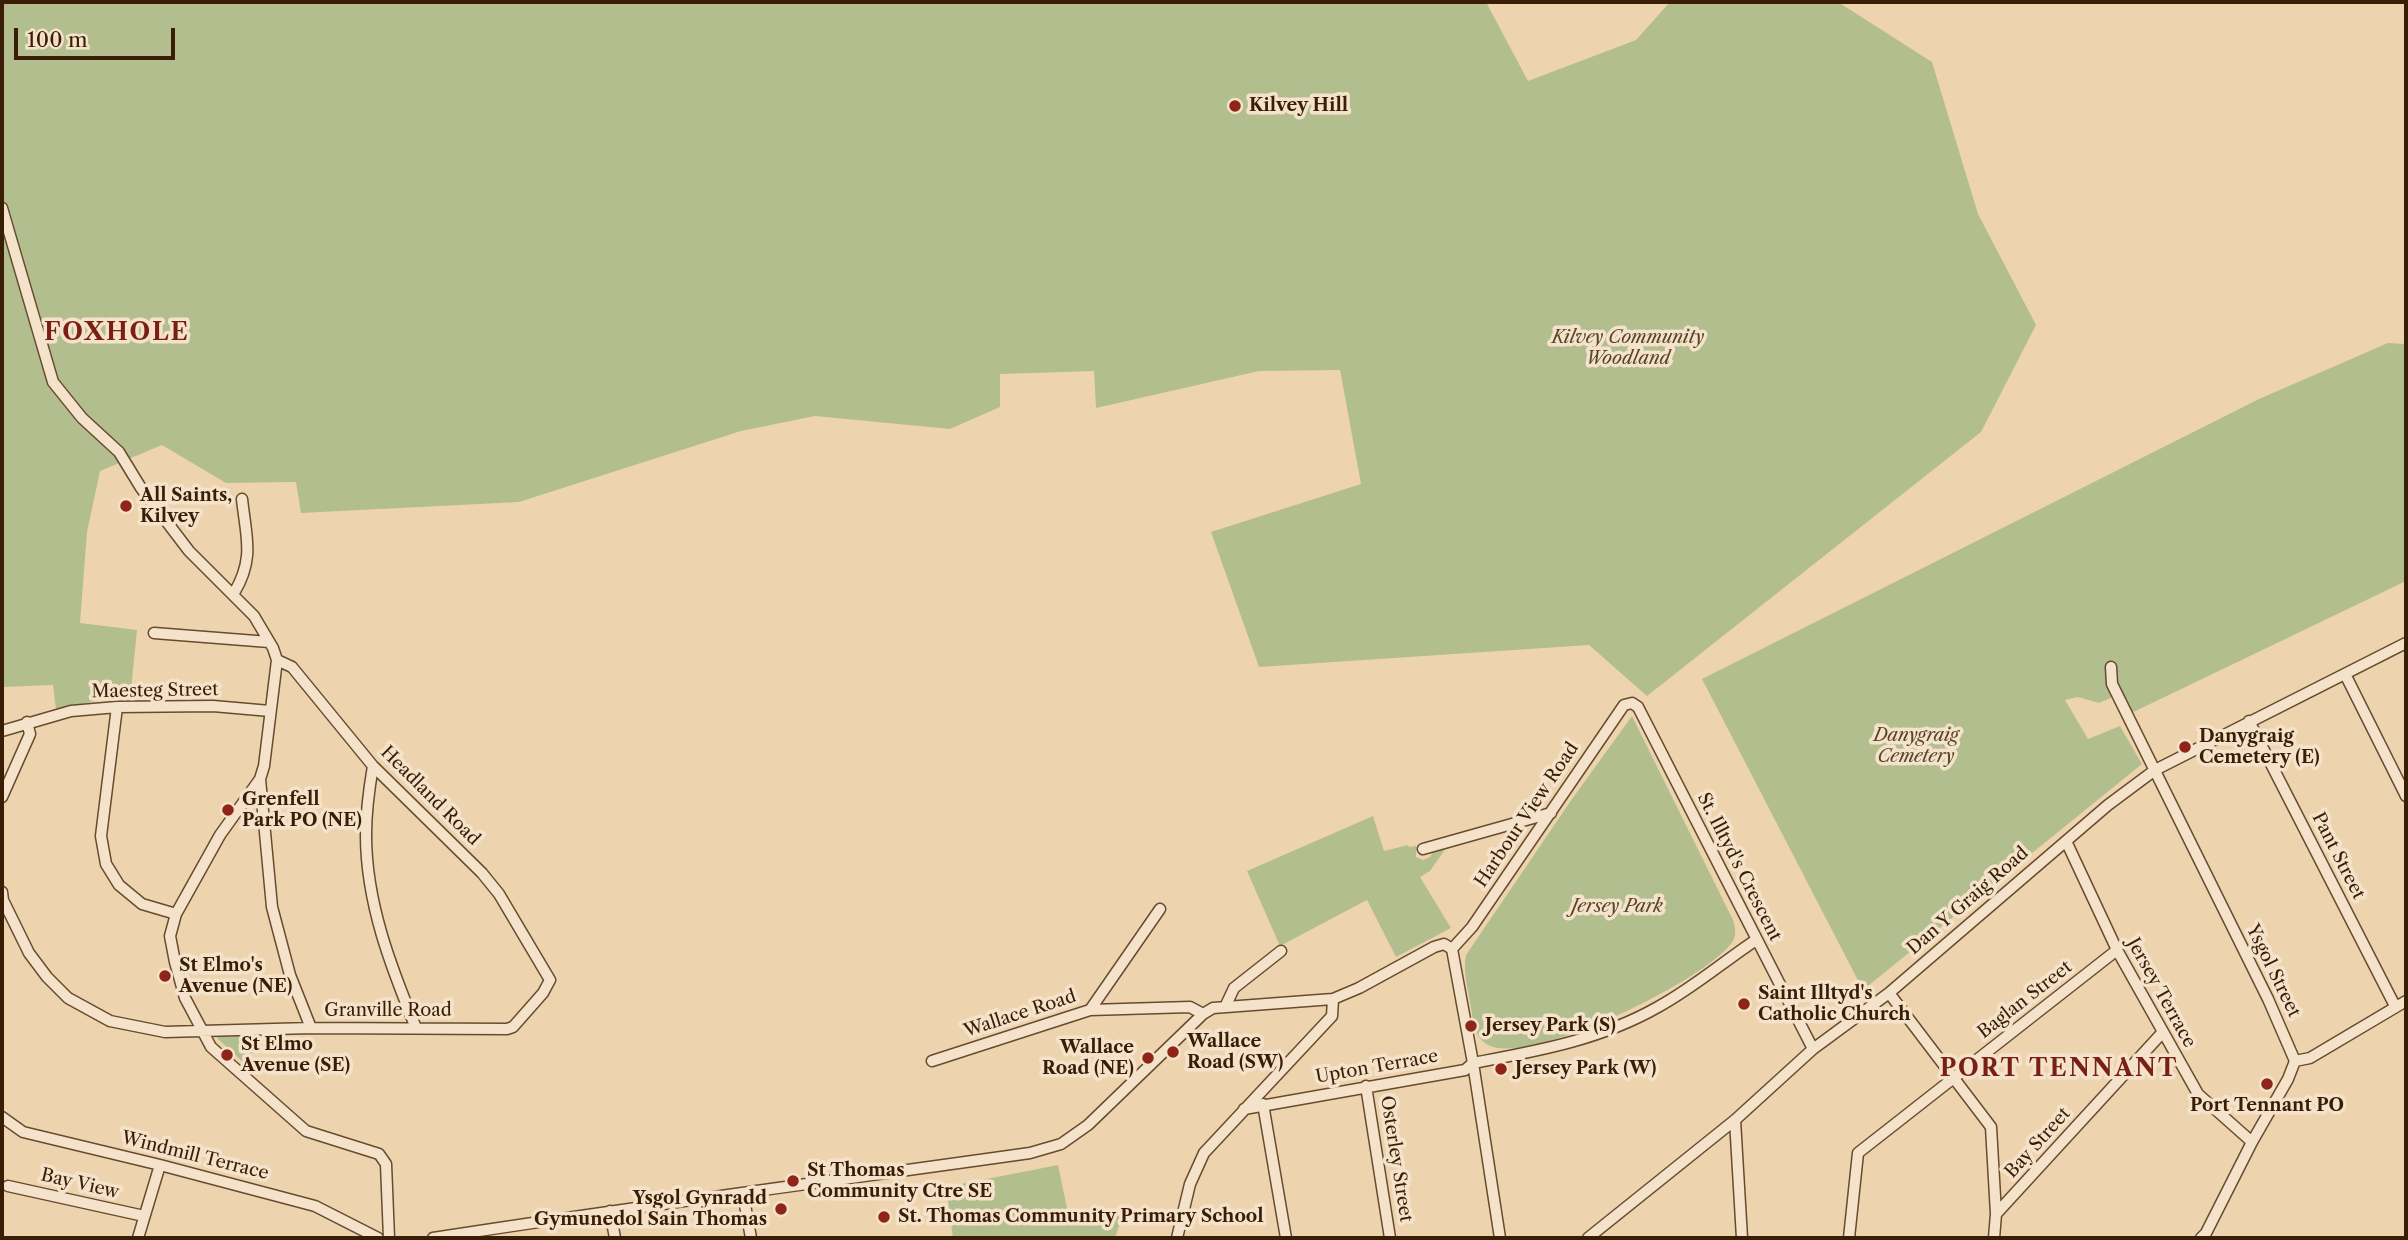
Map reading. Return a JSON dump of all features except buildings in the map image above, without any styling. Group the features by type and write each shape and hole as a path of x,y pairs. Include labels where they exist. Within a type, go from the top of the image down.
{"street":[{"path":"2,208 52,382 82,418 119,452 141,488 189,551 234,593 254,616 277,660 264,766 260,779 220,835 176,914 170,936 185,998 211,1047 306,1131 379,1154 386,1164 389,1238"},
{"path":"234,593 244,576 249,558 242,499"},
{"path":"154,633 271,645"},
{"name":"Dan Y Graig Road","path":"1593,1236 1735,1121 1812,1049 1889,993 2066,841 2155,770 2406,643"},
{"name":"Headland Road","path":"277,660 292,667 373,765 482,873 499,894 550,980"},
{"name":"Ysgol Street","path":"2111,667 2112,684 2268,999 2295,1061"},
{"path":"2345,674 2406,796"},
{"name":"Harbour View Road","path":"1452,949 1472,927 1624,705 1632,703"},
{"name":"St. Illtyd's Crescent","path":"1632,703 1638,707 1812,1049"},
{"path":"117,706 101,836 107,864 119,885 142,904 176,914"},
{"name":"Maesteg Street","path":"2,731 71,711 117,706 213,706 270,711"},
{"name":"Pant Street","path":"2249,721 2401,1003"},
{"path":"2,797 30,734 27,722"},
{"path":"373,765 367,802 366,837 371,883 378,923 416,1028"},
{"path":"260,779 272,907 290,975 311,1028"},
{"path":"1423,849 1551,813"},
{"name":"Jersey Terrace","path":"2066,841 2117,950 2198,1094 2252,1142"},
{"name":"Granville Road","path":"2,892 3,900 29,953 47,977 68,998 110,1021 165,1032 311,1028 507,1029 513,1027 543,993 550,980"},
{"path":"1090,1010 1160,909"},
{"name":"Upton Terrace","path":"1244,1109 1465,1070 1473,1063 1576,1042 1656,1009 1685,992 1756,940"},
{"path":"433,1238 610,1210 1030,1153 1062,1143 1088,1125 1203,1014 1213,1008 1333,999 1359,988 1433,947 1444,944 1452,949 1500,1238"},
{"name":"Baglan Street","path":"1849,1238 1858,1153 2117,950"},
{"path":"1226,1005 1234,988 1281,951"},
{"path":"1889,993 1991,1127 1996,1214 1994,1238"},
{"path":"1177,1238 1190,1184 1204,1153 1332,1016 1333,999"},
{"path":"2201,1238 2288,1079 2295,1061 2310,1058 2401,1003"},
{"name":"Wallace Road","path":"932,1060 1090,1010 1190,1007 1203,1014"},
{"name":"Bay Street","path":"1996,1214 2162,1032"},
{"name":"Osterley Street","path":"1366,1086 1390,1238"},
{"path":"1263,1104 1286,1238"},
{"name":"Windmill Terrace","path":"2,1117 23,1132 160,1164 316,1206 378,1238"},
{"path":"1735,1121 1742,1238"},
{"path":"138,1238 160,1164"},
{"name":"Bay View","path":"8,1186 144,1216"},
{"path":"743,1194 751,1238"},
{"path":"610,1210 615,1238"}],"green space":[{"name":"Kilvey Community Woodland","path":"2,2 1486,2 1528,81 1636,40 1670,2 1838,2 1932,62 1978,214 2036,325 1981,432 1647,696 1589,645 1259,667 1211,532 1361,484 1340,370 1259,371 1096,408 1094,371 1000,374 1000,407 950,429 815,416 741,431 519,502 301,513 296,482 226,483 162,445 100,471 87,532 80,623 137,630 131,690 126,694 56,710 53,685 2,687"},
{"name":"Danygraig Cemetery","path":"2388,343 2406,344 2406,581 2123,717 2113,697 2099,703 2078,697 2065,700 2088,739 2120,726 2142,764 1863,990 1702,679 2259,399"},
{"name":"Jersey Park","path":"1632,716 1733,920 1733,941 1717,957 1656,996 1577,1032 1540,1043 1509,1048 1488,1045 1479,1037 1474,1026 1466,978 1466,955"},
{"path":"1373,816 1384,851 1408,845 1416,846 1416,857 1423,860 1430,857 1434,850 1446,848 1430,871 1420,877 1451,928 1396,957 1367,900 1280,946 1247,871"},
{"path":"266,1035 244,1063 217,1038 219,1036"},
{"path":"1058,1165 1070,1222 1124,1211 1115,1238 953,1238 946,1187"}],"place":[{"name":"Kilvey Hill","path":"1235,106"},
{"name":"All Saints, Kilvey","path":"126,506"},
{"name":"Danygraig Cemetery (E)","path":"2185,747"},
{"name":"Grenfell Park PO (NE)","path":"228,810"},
{"name":"St Elmo's Avenue (NE)","path":"165,976"},
{"name":"Saint Illtyd's Catholic Church","path":"1744,1004"},
{"name":"Jersey Park (S)","path":"1471,1026"},
{"name":"Wallace Road (SW)","path":"1173,1052"},
{"name":"St Elmo Avenue (SE)","path":"227,1055"},
{"name":"Wallace Road (NE)","path":"1148,1058"},
{"name":"Jersey Park (W)","path":"1501,1069"},
{"name":"Port Tennant PO","path":"2267,1084"},
{"name":"St Thomas Community Ctre SE","path":"793,1181"},
{"name":"Ysgol Gynradd Gymunedol Sain Thomas","path":"781,1209"},
{"name":"St. Thomas Community Primary School","path":"884,1217"}],"district":[{"name":"FOXHOLE","path":"117,333"},
{"name":"PORT TENNANT","path":"2059,1069"}]}
